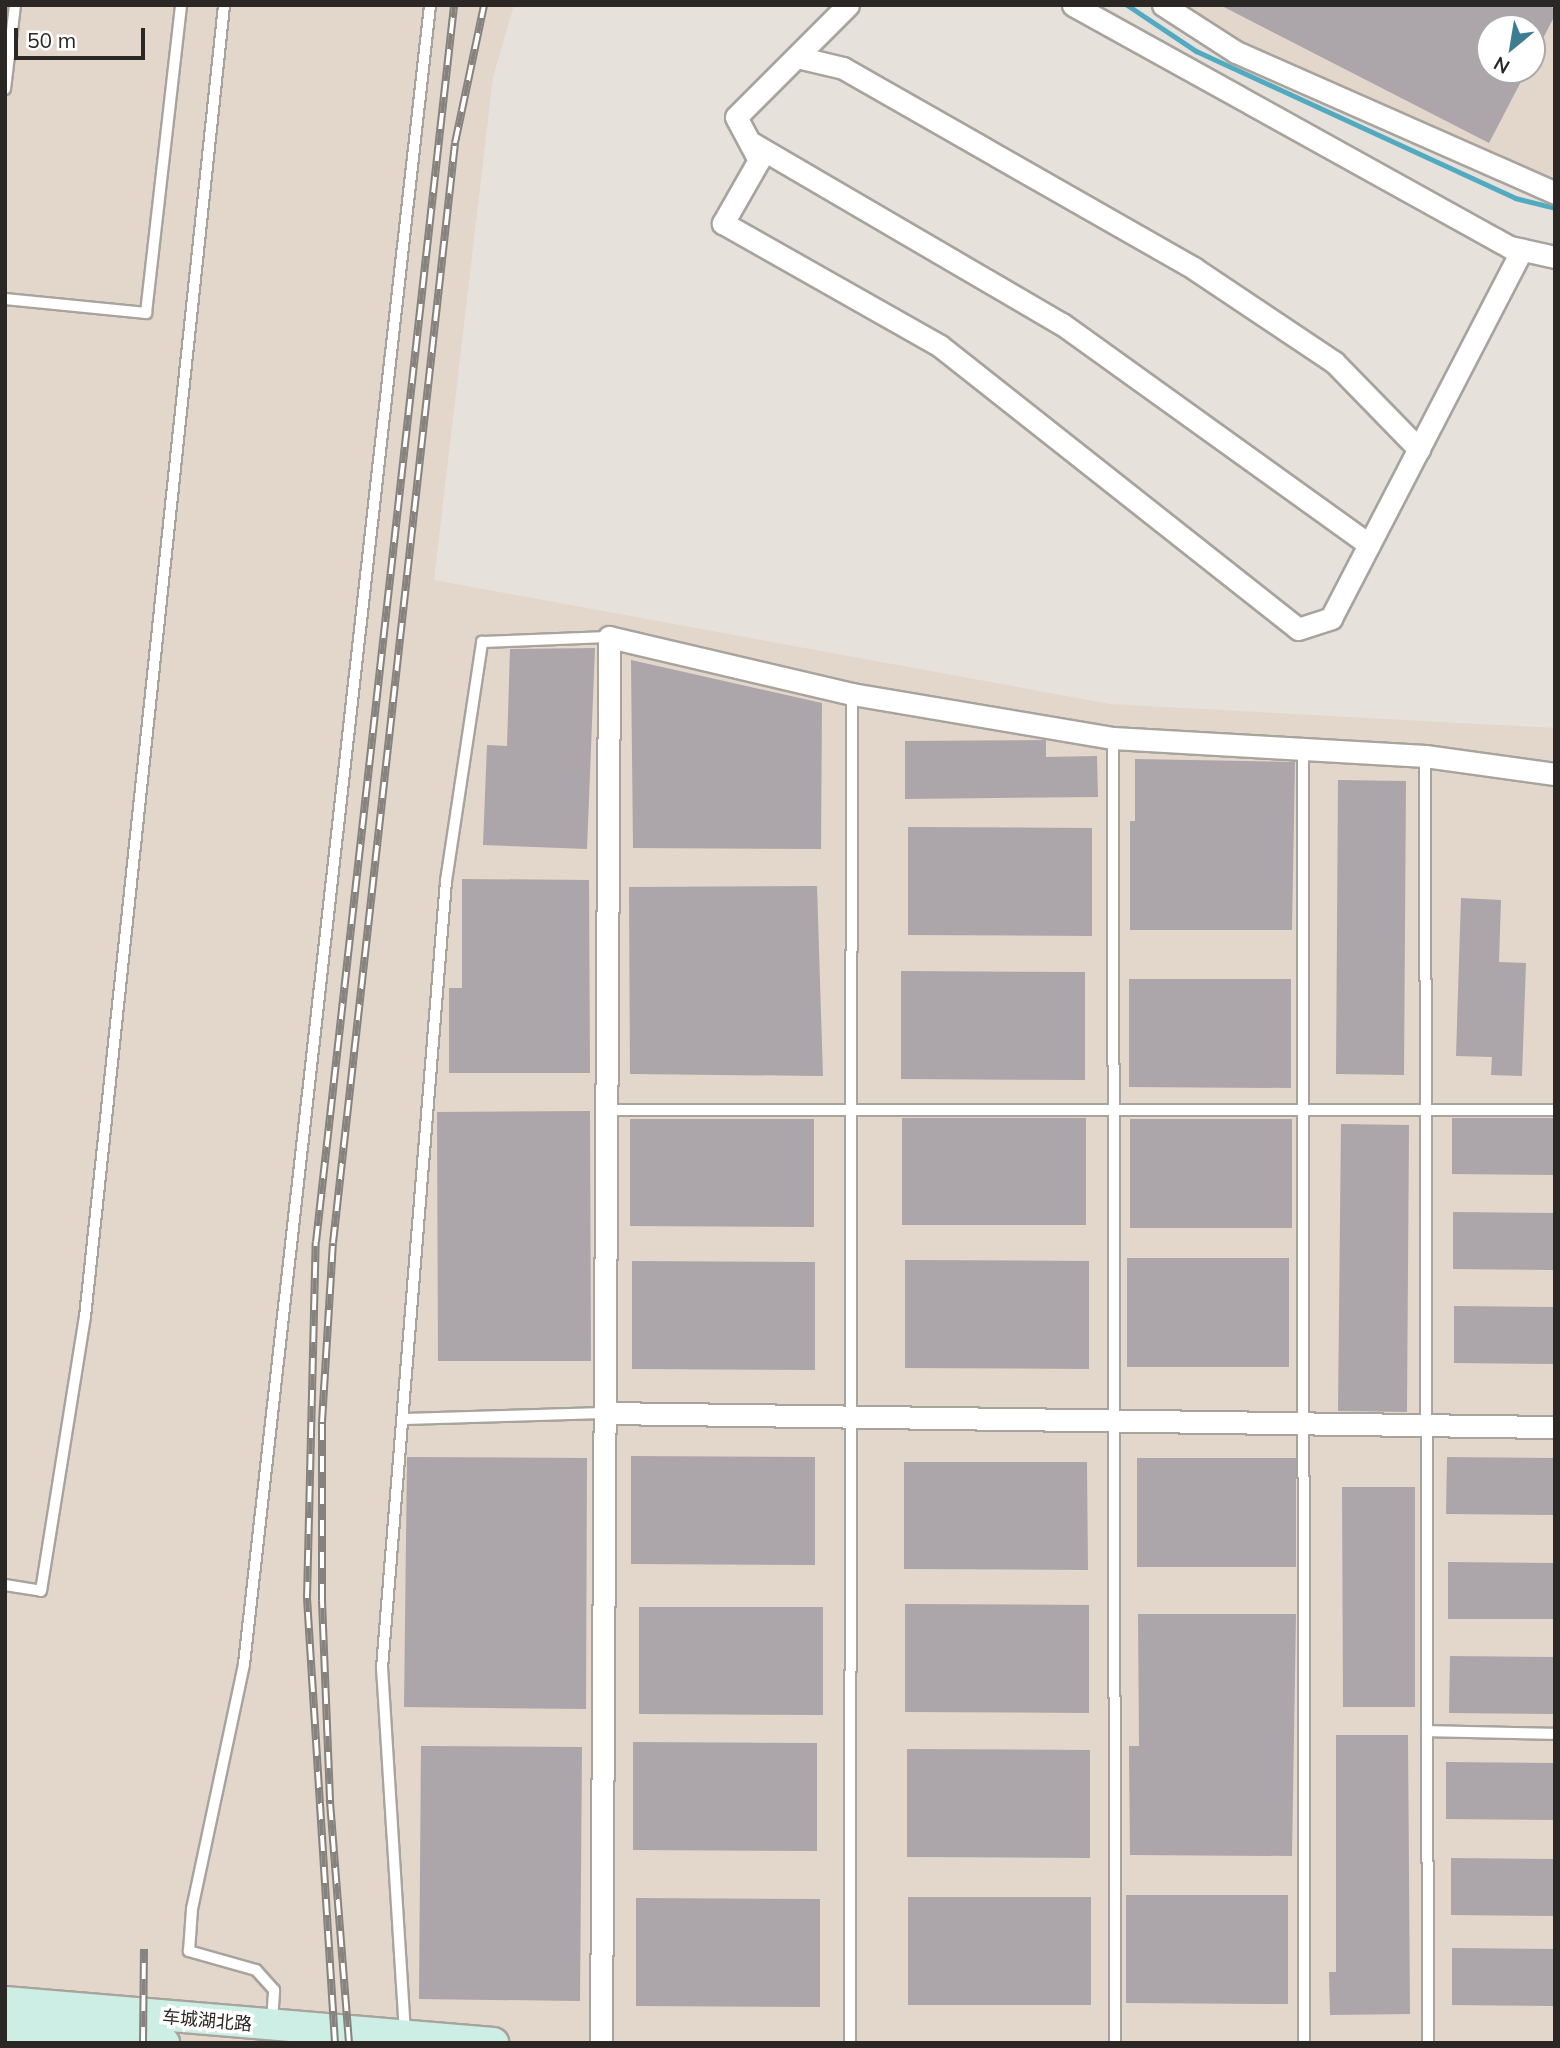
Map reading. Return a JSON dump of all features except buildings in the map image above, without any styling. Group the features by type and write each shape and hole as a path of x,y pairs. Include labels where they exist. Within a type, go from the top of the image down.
{"main road":[{"name":"车城湖北路","path":"5,2002 271,2027 493,2043"},
{"name":"车城湖北路","path":"5,2027 164,2043"}],"street":[{"path":"848,5 736,117 759,160 723,223 940,346 1298,629 1331,618 1522,250"},
{"path":"1073,5 1522,250 1555,257"},
{"path":"1163,5 1195,14 1236,52 1555,193"},
{"path":"796,57 843,68 1195,269 1334,362 1419,449"},
{"path":"748,141 1062,324 1369,545"},
{"path":"601,2043 609,637 852,694 1113,738 1425,756 1555,774"},
{"path":"606,1413 852,1413 1555,1427"}],"lane":[{"path":"5,89 15,5"},
{"path":"5,299 146,313 181,5"},
{"path":"5,1585 41,1591 85,1317 224,5"},
{"path":"271,2027 274,1990 256,1970 188,1951 192,1909 244,1664 430,5"},
{"path":"405,2037 382,1668 446,881 482,642 609,637"},
{"path":"850,2043 852,694"},
{"path":"1113,738 1111,1419 1115,2043"},
{"path":"1303,748 1304,2043"},
{"path":"1425,756 1428,2043"},
{"path":"607,1110 1111,1107 1555,1110"},
{"path":"402,1419 606,1413"},
{"path":"1427,1731 1555,1734"}],"shaded area":[{"path":"5,5 514,5 493,77 434,580 1110,704 1555,728 1555,2043 5,2043"},
{"path":"1163,5 1555,5 1555,193 1523,181"}],"waterway":[{"path":"1127,5 1196,51 1515,198 1555,208"}],"railway":[{"path":"335,2043 307,1598 316,1242 454,5"},
{"path":"349,2043 330,1800 322,1600 322,1422 333,1243 455,143 484,5"},
{"path":"143,2043 144,1949"}]}
